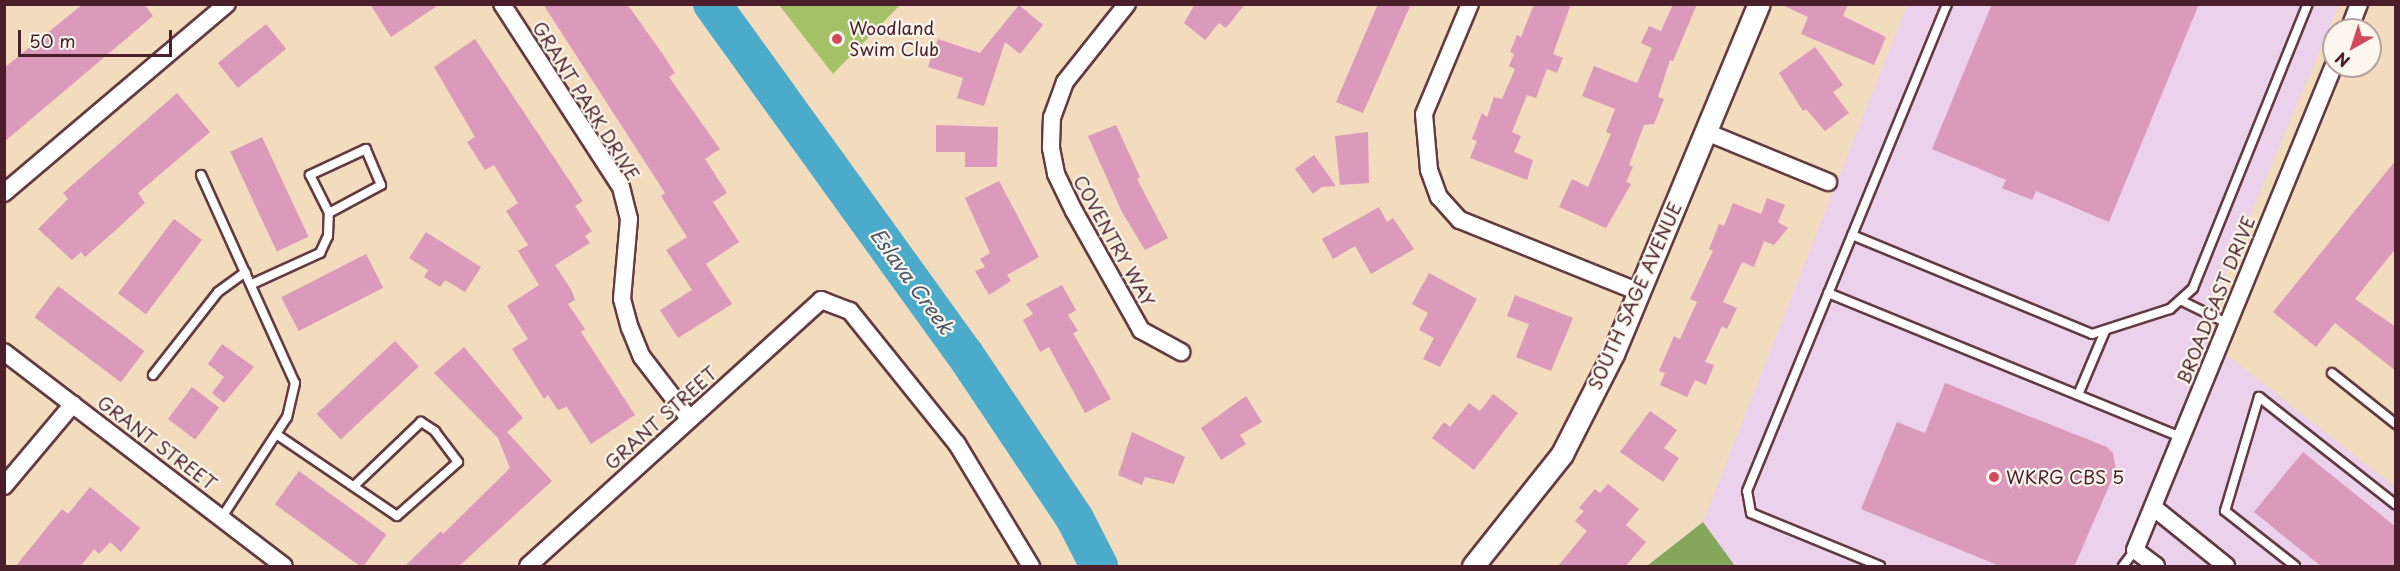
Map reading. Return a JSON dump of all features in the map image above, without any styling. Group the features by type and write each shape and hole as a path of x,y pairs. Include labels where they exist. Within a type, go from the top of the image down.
{"street":[{"path":"4,192 227,4"},
{"name":"GRANT PARK DRIVE","path":"502,4 621,188 629,219 622,299 630,328 642,357 688,418"},
{"name":"COVENTRY WAY","path":"1127,4 1065,82 1052,117 1051,148 1056,174 1074,211 1141,330 1181,352"},
{"path":"1470,4 1424,114 1429,170 1439,196 1460,220 1639,292"},
{"name":"SOUTH SAGE AVENUE","path":"1473,567 1562,454 1613,354 1759,4"},
{"path":"2354,18 2360,4"},
{"name":"BROADCAST DRIVE","path":"2135,550 2329,78"},
{"path":"1706,132 1828,182"},
{"name":"GRANT STREET","path":"528,567 688,418 821,300 850,311 957,444 1031,567"},
{"name":"GRANT STREET","path":"4,352 285,567"},
{"path":"4,486 73,404"},
{"path":"2153,507 2226,567"},
{"path":"2135,550 2156,567"}],"lane":[{"path":"1880,567 1751,513 1747,491 1947,4"},
{"path":"1851,236 2087,333 2105,331 2182,301 2193,288 2308,4"},
{"path":"252,285 320,253 328,236 329,213 310,175 366,149 381,185 329,213"},
{"path":"201,175 295,383 287,417 222,517"},
{"path":"153,375 218,292 246,272"},
{"path":"1828,293 2181,437"},
{"path":"2182,301 2228,322"},
{"path":"2078,395 2105,331"},
{"path":"2332,373 2396,424"},
{"path":"2295,567 2225,511 2259,397 2396,505"},
{"path":"276,434 355,485 397,516 458,462 435,431 421,422 355,485"},
{"path":"2123,567 2135,550"}],"shaded area":[{"path":"1907,5 2339,5 2334,18 2322,18 2322,45 2200,334 2395,487 2395,566 1735,566 1703,522"}],"green space":[{"name":"Woodland Swim Club","path":"779,5 900,5 833,74"},
{"path":"1703,522 1735,566 1647,566"}],"building":[{"path":"83,4 144,4 153,16 4,142 4,68"},
{"path":"370,4 440,4 391,37"},
{"path":"543,4 627,4 675,73 669,77 720,149 705,159 727,193 713,202 739,242 706,264 732,304 678,338 660,310 692,290 666,250 687,237 661,196 665,193"},
{"path":"1195,4 1245,4 1226,28 1219,23 1205,40 1184,23"},
{"path":"1378,4 1411,4 1363,113 1336,102"},
{"path":"1534,4 1571,4 1553,54 1563,58 1557,73 1547,69 1536,98 1527,95 1512,132 1521,136 1514,152 1533,160 1527,180 1470,158 1477,141 1472,139 1482,113 1487,117 1494,97 1502,99 1515,69 1509,66 1514,54 1510,52 1517,35 1521,37"},
{"path":"1673,4 1697,4 1673,61 1670,60 1658,97 1664,99 1654,124 1644,125 1629,165 1633,167 1626,182 1631,184 1606,228 1559,207 1572,179 1588,187 1611,134 1606,132 1615,109 1582,96 1594,66 1637,83 1652,48 1641,43 1649,26 1661,31"},
{"path":"1780,4 1848,4 1843,16 1886,37 1874,65 1801,34 1808,17"},
{"path":"1992,4 2199,4 2109,222 2036,191 2032,200 2002,188 2006,180 1932,149"},
{"path":"1019,5 1043,25 1020,54 1005,42 984,106 957,98 963,78 928,67 938,39 980,53"},
{"path":"266,24 286,49 238,88 218,63"},
{"path":"475,39 583,201 575,206 592,231 585,236 590,243 555,265 572,291 575,300 568,304 585,329 581,332 635,415 591,444 567,407 558,410 548,395 544,399 512,349 528,339 507,306 539,285 518,251 528,245 506,211 518,203 494,165 485,170 467,142 475,137 434,67"},
{"path":"1815,47 1843,85 1833,92 1849,113 1825,131 1806,109 1803,111 1779,73"},
{"path":"177,93 210,132 138,193 145,203 117,229 85,257 81,252 72,260 38,229 68,199 63,193"},
{"path":"936,125 998,127 997,167 965,167 965,152 936,152"},
{"path":"1116,125 1140,177 1137,179 1168,238 1145,250 1122,212 1088,136"},
{"path":"1368,132 1369,183 1340,185 1335,136"},
{"path":"262,137 308,237 277,251 230,152"},
{"path":"1314,155 1336,186 1322,187 1313,194 1295,169"},
{"path":"2396,160 2396,248 2355,299 2396,327 2396,371 2335,323 2316,347 2273,312"},
{"path":"999,181 1039,257 1007,275 1011,281 989,295 975,271 985,267 980,259 990,253 965,198"},
{"path":"1767,198 1785,205 1778,222 1788,228 1774,245 1764,241 1754,267 1742,262 1723,302 1737,308 1727,329 1722,326 1705,362 1714,365 1706,385 1695,380 1687,397 1660,385 1665,373 1659,371 1674,336 1680,339 1697,302 1690,299 1713,251 1709,249 1719,224 1724,226 1733,203 1761,214"},
{"path":"1379,207 1387,222 1393,218 1414,249 1371,274 1355,246 1333,259 1322,239"},
{"path":"174,219 202,240 146,314 118,293"},
{"path":"426,232 481,267 465,292 445,280 440,287 424,277 428,270 409,258"},
{"path":"366,254 383,288 299,331 281,297"},
{"path":"1429,273 1477,299 1440,367 1423,359 1434,338 1419,330 1428,313 1412,304"},
{"path":"1062,285 1076,310 1068,315 1078,331 1073,333 1111,399 1085,413 1049,347 1040,352 1023,320 1033,314 1026,304"},
{"path":"58,286 144,351 121,382 35,317"},
{"path":"1515,295 1573,318 1551,371 1516,357 1529,324 1507,316"},
{"path":"395,341 419,367 341,440 317,414"},
{"path":"222,344 254,367 224,403 212,393 224,377 208,364"},
{"path":"464,347 523,418 507,432 552,481 458,567 404,567 441,531 443,534 510,468 498,438 434,373"},
{"name":"WKRG CBS 5","path":"1945,383 2107,447 2113,453 2116,470 2074,567 2002,567 1861,509 1897,422 1925,433"},
{"path":"192,387 219,407 195,439 168,419"},
{"path":"1493,394 1518,413 1474,470 1432,438 1444,422 1450,427 1469,403 1480,411"},
{"path":"1246,396 1262,422 1240,435 1246,444 1221,460 1201,428"},
{"path":"1650,411 1677,430 1664,448 1679,458 1663,482 1620,452"},
{"path":"1132,432 1185,457 1174,484 1145,477 1142,485 1118,475"},
{"path":"2303,452 2396,527 2396,567 2322,567 2254,512"},
{"path":"299,471 386,534 363,566 360,566 275,504"},
{"path":"1608,484 1639,509 1626,525 1646,542 1625,567 1557,567 1587,531 1575,521 1584,511 1579,508 1595,489 1600,493"},
{"path":"90,487 140,528 121,552 110,542 99,554 94,549 80,567 15,567 62,509 68,514"}],"waterway":[{"name":"Eslava Creek","path":"712,4 964,353 1075,519 1099,566"}],"place":[{"name":"Woodland Swim Club","path":"837,39"},
{"name":"WKRG CBS 5","path":"1994,477"}]}
